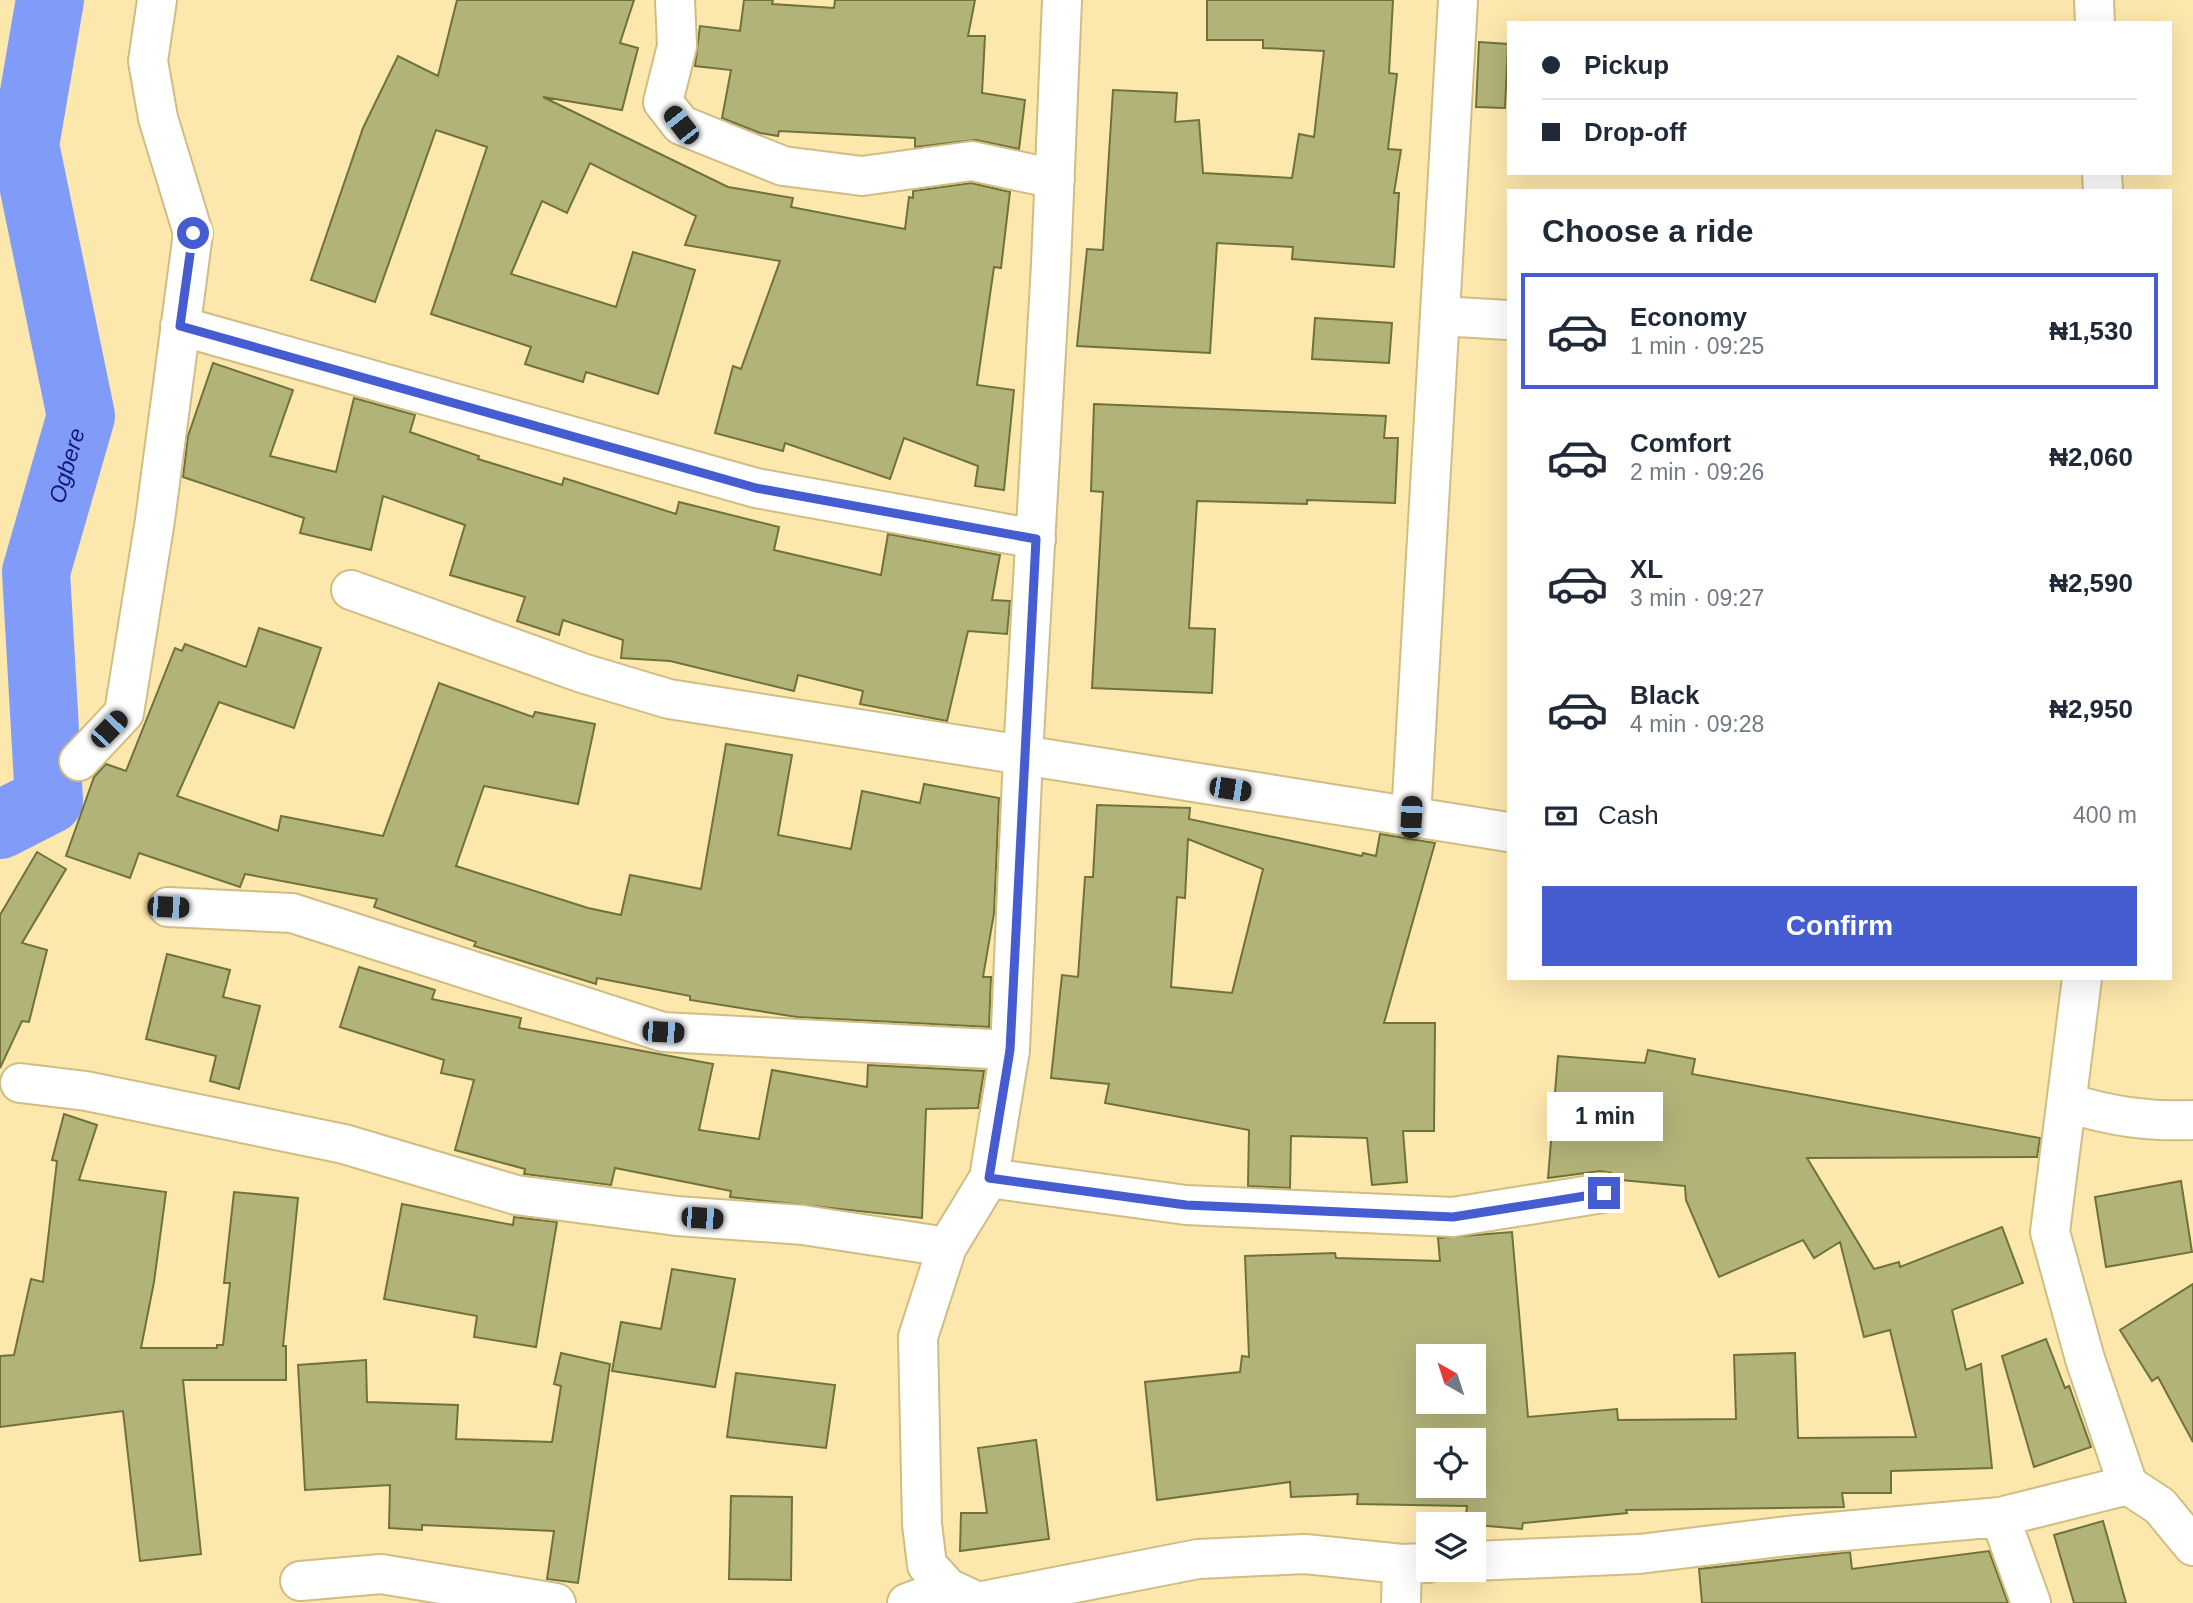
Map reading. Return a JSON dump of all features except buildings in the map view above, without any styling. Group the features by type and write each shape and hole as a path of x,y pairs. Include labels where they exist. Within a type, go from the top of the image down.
{"street":[{"path":"79,761 124,713 155,520 193,233 158,118 148,61 157,0"},
{"path":"675,0 677,46 663,102 681,125 783,166 862,176 972,161 1055,179"},
{"path":"1062,0 1010,1050 989,1178 947,1247 918,1337 922,1524 927,1565 948,1588 978,1602 1198,1559 1305,1554 1415,1564 1401,1603"},
{"path":"1411,817 1458,0"},
{"path":"2094,0 2095,21"},
{"path":"1440,316 1507,320"},
{"path":"180,326 756,488 1036,539"},
{"path":"351,590 582,673 670,699 1507,832"},
{"path":"168,907 292,913 663,1032 1010,1050"},
{"path":"2082,980 2050,1232 2085,1360 2128,1485 2160,1506 2193,1546"},
{"path":"20,1083 86,1091 344,1144 516,1195 677,1216 803,1226 947,1247"},
{"path":"2067,1103 2113,1117 2162,1122 2193,1120"},
{"path":"989,1178 1186,1205 1453,1217 1604,1193"},
{"path":"1486,1560 1639,1554 1787,1536 2000,1517 2128,1485"},
{"path":"2000,1517 2031,1603"},
{"path":"300,1581 381,1574 556,1603"},
{"path":"906,1603 948,1588"}],"waterway":[{"name":"Ogbere","path":"0,825 49,800 36,572 81,416 25,145 50,0"}],"route":[{"path":"193,233 180,326 756,488 1036,539 1010,1050 989,1178 1186,1205 1453,1217 1604,1193"}]}
